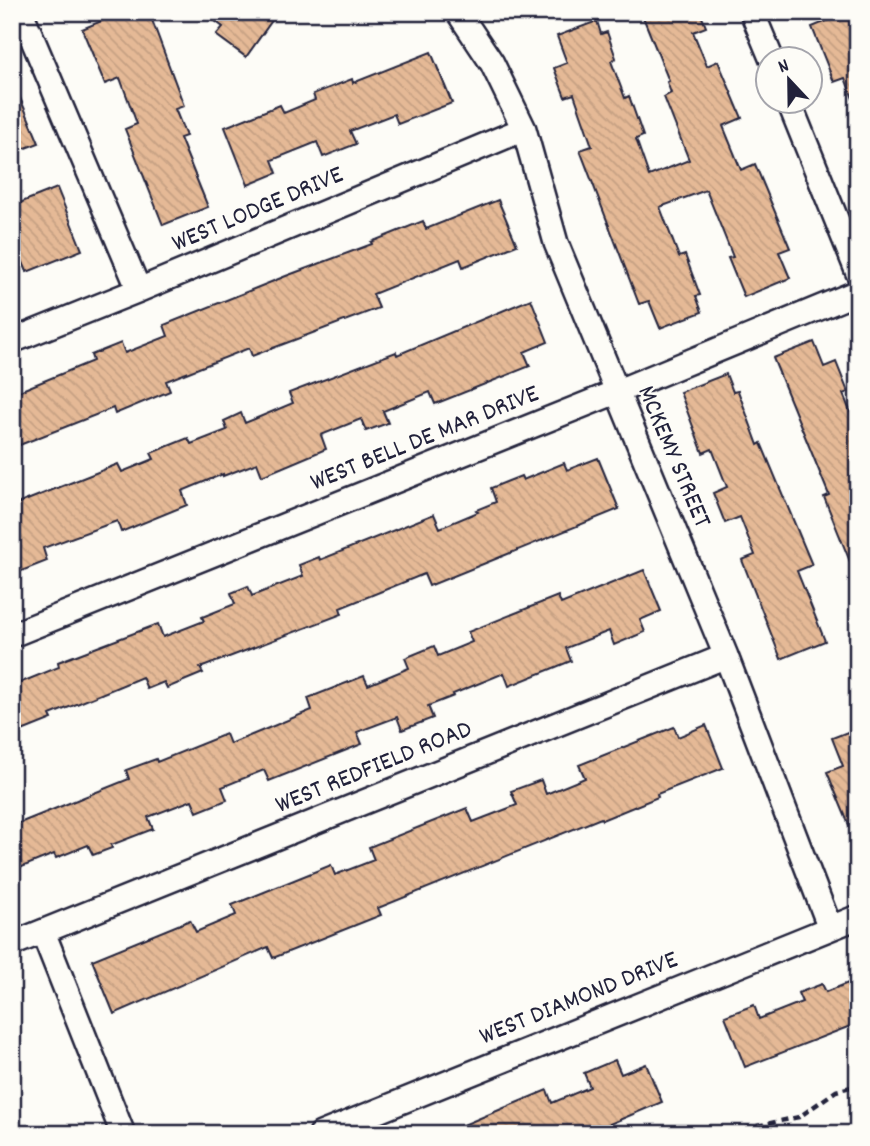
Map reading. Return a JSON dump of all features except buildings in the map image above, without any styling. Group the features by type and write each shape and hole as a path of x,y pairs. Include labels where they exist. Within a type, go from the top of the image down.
{"street":[{"name":"MCKEMY STREET","path":"458,12 492,63 524,129 556,243 726,656 830,928"},
{"path":"752,12 766,46"},
{"path":"21,26 138,290"},
{"path":"795,116 858,273"},
{"name":"WEST LODGE DRIVE","path":"12,341 524,129"},
{"name":"WEST BELL DE MAR DRIVE","path":"12,635 858,292"},
{"name":"WEST REDFIELD ROAD","path":"12,943 726,656"},
{"name":"WEST DIAMOND DRIVE","path":"321,1134 858,917"},
{"path":"43,932 123,1134"}],"path":[{"path":"736,1134 742,1129 799,1117 836,1091 858,1085"}]}
